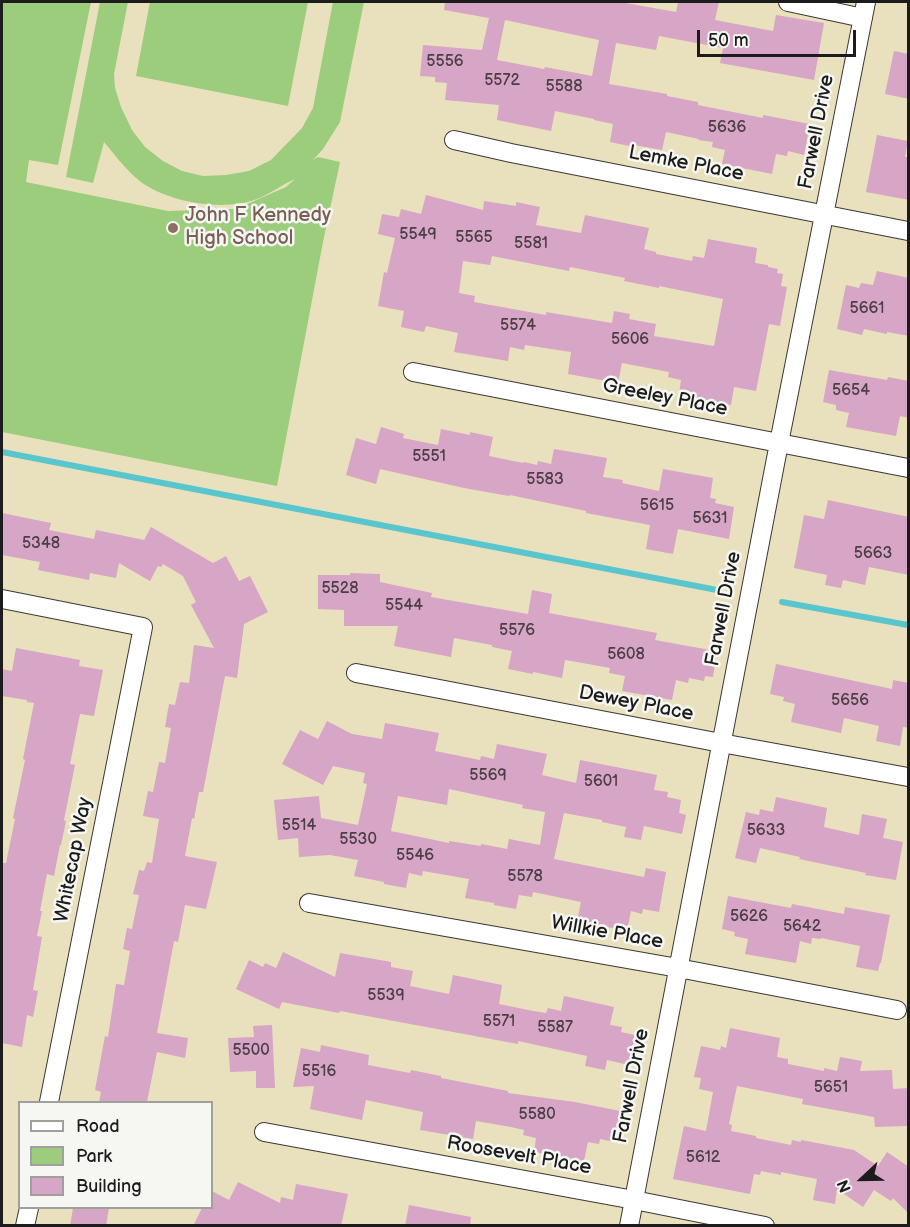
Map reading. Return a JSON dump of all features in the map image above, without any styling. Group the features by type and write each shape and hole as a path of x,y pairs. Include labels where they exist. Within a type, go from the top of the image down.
{"street":[{"path":"788,2 864,10"},
{"name":"Farwell Drive","path":"629,1226 864,10"},
{"name":"Lemke Place","path":"454,140 909,231"},
{"name":"Greeley Place","path":"413,372 909,468"},
{"name":"Whitecap Way","path":"2,599 143,627 49,1101"},
{"name":"Dewey Place","path":"356,673 722,744 909,777"},
{"name":"Willkie Place","path":"309,903 678,968 897,1010"},
{"name":"Roosevelt Place","path":"264,1132 765,1226"},
{"path":"25,1226 29,1209"}],"green space":[{"name":"John F Kennedy High School","path":"2,2 91,2 58,165 29,160 26,182 168,211 236,209 286,187 295,179 254,200 225,205 192,202 175,198 146,185 131,173 104,142 93,183 66,177 100,2 128,2 114,74 115,88 121,107 132,130 145,147 163,161 182,171 203,176 249,171 271,160 302,128 313,108 333,2 364,2 340,122 313,160 318,157 340,162 277,486 2,432"},
{"path":"150,2 308,2 288,106 136,76"}],"building":[{"path":"445,2 620,2 676,12 678,2 719,2 715,20 773,31 776,15 824,23 814,80 720,63 723,48 659,36 656,50 616,43 609,84 667,94 667,96 698,102 698,105 763,118 763,115 810,124 804,155 788,151 787,156 776,154 772,174 722,164 725,150 712,147 713,142 666,132 662,150 634,145 634,147 610,142 613,124 594,119 555,111 551,131 497,120 499,105 445,100 447,83 435,82 435,77 420,76 423,45 482,50 489,18 444,10","holes":["505,20 599,40 592,76 497,60"]},
{"path":"894,51 909,54 909,99 885,94"},
{"path":"877,135 908,141 905,157 909,157 909,200 866,192"},
{"path":"426,195 483,210 484,201 516,206 516,202 540,207 536,225 581,233 585,215 649,228 644,249 656,252 656,254 692,261 693,256 704,258 708,239 757,248 755,263 778,269 777,273 783,274 781,286 787,287 780,326 769,324 756,391 734,387 731,405 679,395 681,380 668,377 669,372 622,363 618,383 568,374 571,352 525,345 524,350 510,347 508,361 454,352 458,333 426,326 424,332 401,327 404,311 378,306 384,272 387,273 395,238 378,234 382,214 399,217 401,209 421,214","holes":["492,256 569,271 570,267 625,278 624,281 723,299 714,346 654,336 656,324 629,319 630,314 614,311 612,323 546,312 546,315 474,302 475,296 459,293 463,261 490,265"]},
{"path":"877,271 909,278 909,336 864,329 862,335 837,329 846,285 859,288 861,283 873,285"},
{"path":"829,370 887,380 888,377 909,381 909,418 900,416 896,436 846,427 849,413 836,410 836,405 823,402"},
{"path":"381,427 404,434 403,438 438,445 441,429 493,437 489,456 537,465 538,461 551,464 554,449 607,458 603,477 623,480 622,483 659,491 663,469 713,478 710,498 716,499 715,503 734,507 729,539 678,529 673,554 646,549 650,525 380,469 376,484 346,475 356,438 376,444"},
{"path":"828,500 909,517 909,575 869,567 865,585 843,580 841,588 825,585 827,575 794,568 804,515 824,519"},
{"path":"2,513 51,523 49,530 94,539 96,530 144,540 151,527 213,563 226,556 239,581 250,576 268,612 244,624 237,678 225,676 203,792 199,792 185,856 217,862 206,909 185,905 178,942 174,941 157,1033 188,1038 185,1058 157,1052 147,1101 99,1101 101,1092 95,1090 105,1036 108,1037 116,984 124,985 130,951 123,949 127,928 132,929 139,895 133,894 139,870 144,871 147,862 152,863 159,819 143,816 148,791 153,792 159,762 165,763 171,728 165,727 169,704 175,705 180,682 189,683 194,645 214,648 191,605 196,602 183,576 163,564 161,567 158,566 150,581 119,563 116,578 90,573 89,580 38,570 40,562 2,555"},
{"path":"350,573 380,574 380,582 432,593 431,597 528,614 532,590 552,594 549,613 657,633 655,640 710,650 709,657 716,658 713,677 705,676 704,681 689,678 688,683 676,680 672,700 622,691 625,676 609,673 610,668 565,660 562,678 508,669 512,651 492,647 492,645 454,638 451,657 394,646 398,626 344,626 344,610 318,609 318,575 350,575"},
{"path":"16,648 80,660 79,666 103,670 94,716 80,714 70,764 75,765 64,820 66,821 54,876 47,874 40,911 42,911 37,936 42,937 33,990 38,991 33,1017 27,1015 22,1047 2,1043 2,863 6,863 15,819 13,818 34,703 2,696 2,669 12,671"},
{"path":"776,664 892,689 893,680 909,683 909,728 903,727 900,746 876,741 879,726 844,718 841,733 791,722 795,704 783,701 784,697 770,694"},
{"path":"327,721 352,734 382,739 385,723 439,733 435,751 480,760 481,756 494,759 497,744 547,754 542,775 576,783 580,760 657,775 654,790 668,792 667,797 681,800 679,813 686,815 682,834 644,826 641,840 624,837 626,827 564,813 554,859 644,877 646,868 666,872 659,912 643,909 642,914 631,911 627,931 577,921 581,902 533,892 532,897 519,895 516,909 465,898 469,879 423,871 422,876 409,873 406,888 354,876 358,860 330,855 299,857 298,838 278,840 274,800 319,796 321,818 358,825 367,784 363,783 365,773 333,766 323,785 282,764 300,730 318,739","holes":["449,789 523,805 522,808 545,812 540,845 509,839 507,849 481,844 481,846 449,841 449,843 391,831 398,796 447,805"]},
{"path":"776,797 827,808 824,827 859,835 862,814 887,819 883,838 903,842 896,880 865,875 866,873 760,848 756,863 735,858 746,812 759,815 760,809 773,812"},
{"path":"728,896 791,908 792,904 844,914 845,907 890,915 878,971 856,967 860,946 821,938 812,938 811,944 800,941 796,963 745,954 748,939 734,936 735,932 722,929"},
{"path":"283,952 335,977 340,953 391,962 391,967 413,971 410,986 449,994 453,975 502,985 499,1004 533,1011 546,1013 548,1008 561,1011 564,996 614,1007 610,1025 622,1027 621,1032 635,1035 629,1065 607,1060 605,1070 585,1066 587,1056 518,1041 518,1044 282,1002 279,1009 236,989 249,960 263,967 265,963 276,968"},
{"path":"272,1025 275,1088 256,1088 256,1071 230,1072 228,1038 254,1037 253,1026"},
{"path":"730,1028 780,1038 777,1057 788,1059 788,1064 824,1071 824,1068 837,1071 840,1057 862,1061 860,1071 892,1070 893,1089 909,1088 909,1126 875,1127 874,1117 802,1104 803,1099 737,1086 729,1124 732,1125 731,1131 756,1136 756,1138 791,1145 792,1140 801,1142 801,1140 854,1150 878,1166 887,1152 909,1167 909,1214 893,1198 891,1201 874,1190 863,1207 837,1189 835,1204 813,1200 817,1179 781,1172 781,1175 761,1171 760,1175 754,1174 750,1194 673,1179 684,1126 706,1131 713,1092 699,1089 701,1078 694,1077 701,1046 720,1050 721,1046 726,1048"},
{"path":"321,1045 369,1055 368,1065 410,1073 411,1070 508,1091 508,1093 620,1111 615,1142 600,1139 599,1144 588,1142 584,1161 534,1152 536,1138 523,1135 524,1130 511,1127 476,1121 473,1139 420,1130 423,1112 366,1100 362,1120 310,1109 314,1086 293,1087 301,1048 320,1052"},
{"path":"238,1182 280,1203 281,1197 293,1200 296,1184 348,1194 341,1226 193,1226 202,1209 213,1209 213,1192 229,1200"},
{"path":"409,1205 471,1217 470,1226 405,1226"},
{"path":"73,1209 109,1209 106,1226 70,1226"}],"waterway":[{"path":"2,452 717,590"},
{"path":"782,602 908,625"}],"place":[{"name":"John F Kennedy High School","path":"173,228"}]}
